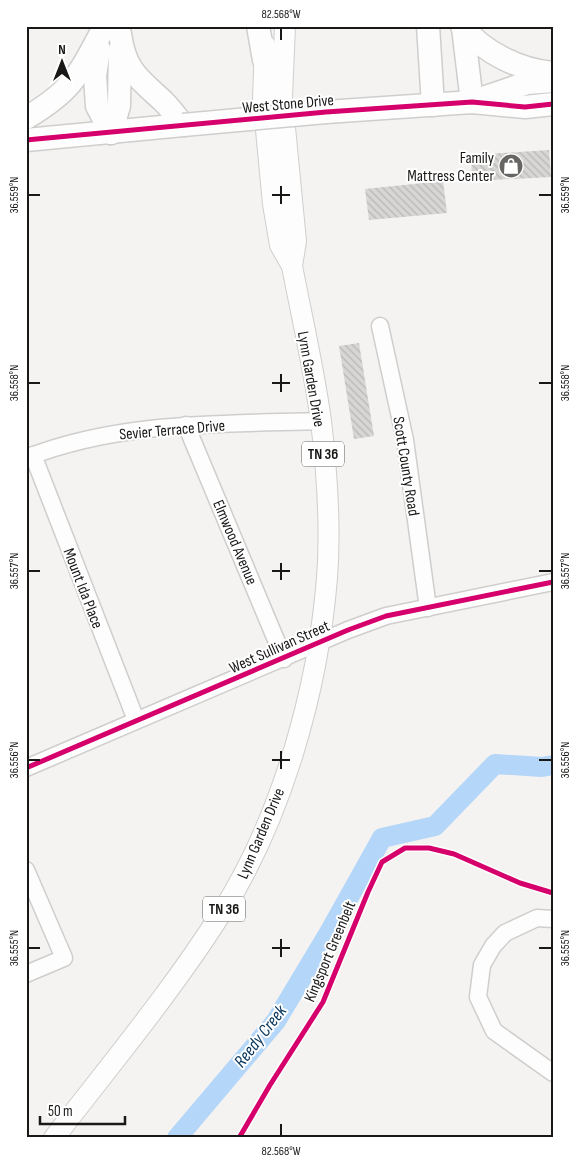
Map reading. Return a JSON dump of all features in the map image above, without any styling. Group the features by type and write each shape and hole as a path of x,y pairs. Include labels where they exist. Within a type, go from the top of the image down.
{"highway":[{"path":"258,26 264,60"},
{"path":"428,26 433,105"},
{"path":"462,27 477,42 504,59 521,66 553,73"},
{"path":"462,27 472,102"},
{"path":"26,118 59,96 70,86 112,29"},
{"path":"112,29 131,70 149,90 164,102 183,125"},
{"path":"111,133 97,106 95,76 112,29"},
{"name":"West Stone Drive","path":"472,102 527,83 553,81"},
{"name":"West Stone Drive","path":"26,140 326,112 472,102 524,107 553,104"}],"main road":[{"name":"Lynn Garden Drive","path":"267,26 263,98 273,204 280,245 292,266"},
{"name":"Lynn Garden Drive","path":"54,1138 194,954 223,910 248,865 272,811 308,702 319,643 327,577 328,517 320,421 292,266 296,241 282,98 285,26"}],"street":[{"name":"Scott County Road","path":"380,326 405,440 428,608"},
{"name":"Sevier Terrace Drive","path":"29,457 114,433 186,425 320,421"},
{"name":"Elmwood Avenue","path":"186,425 284,659"},
{"name":"Mount Ida Place","path":"29,457 136,720"},
{"name":"West Sullivan Street","path":"26,768 386,616 553,582"},
{"path":"26,870 64,958 26,974"},
{"path":"553,919 537,918 505,933 493,946 482,965 478,997 494,1031 553,1073"}],"building":[{"name":"Family Mattress Center","path":"549,150 551,177 472,181 471,155"},
{"path":"443,181 447,213 369,220 365,189"},
{"path":"359,343 374,436 354,439 339,346"}],"waterway":[{"name":"Reedy Creek","path":"177,1138 276,1021 330,931 382,838 435,826 495,764 542,767 553,765"}],"cycle path":[{"path":"26,140 326,112 472,102 525,107 553,104"},
{"path":"26,768 348,630 386,616 553,582"},
{"name":"Kingsport Greenbelt","path":"239,1138 323,1002 382,862 405,848 429,848 454,854 520,883 553,893"}],"place":[{"name":"Family Mattress Center","path":"511,166"}]}
